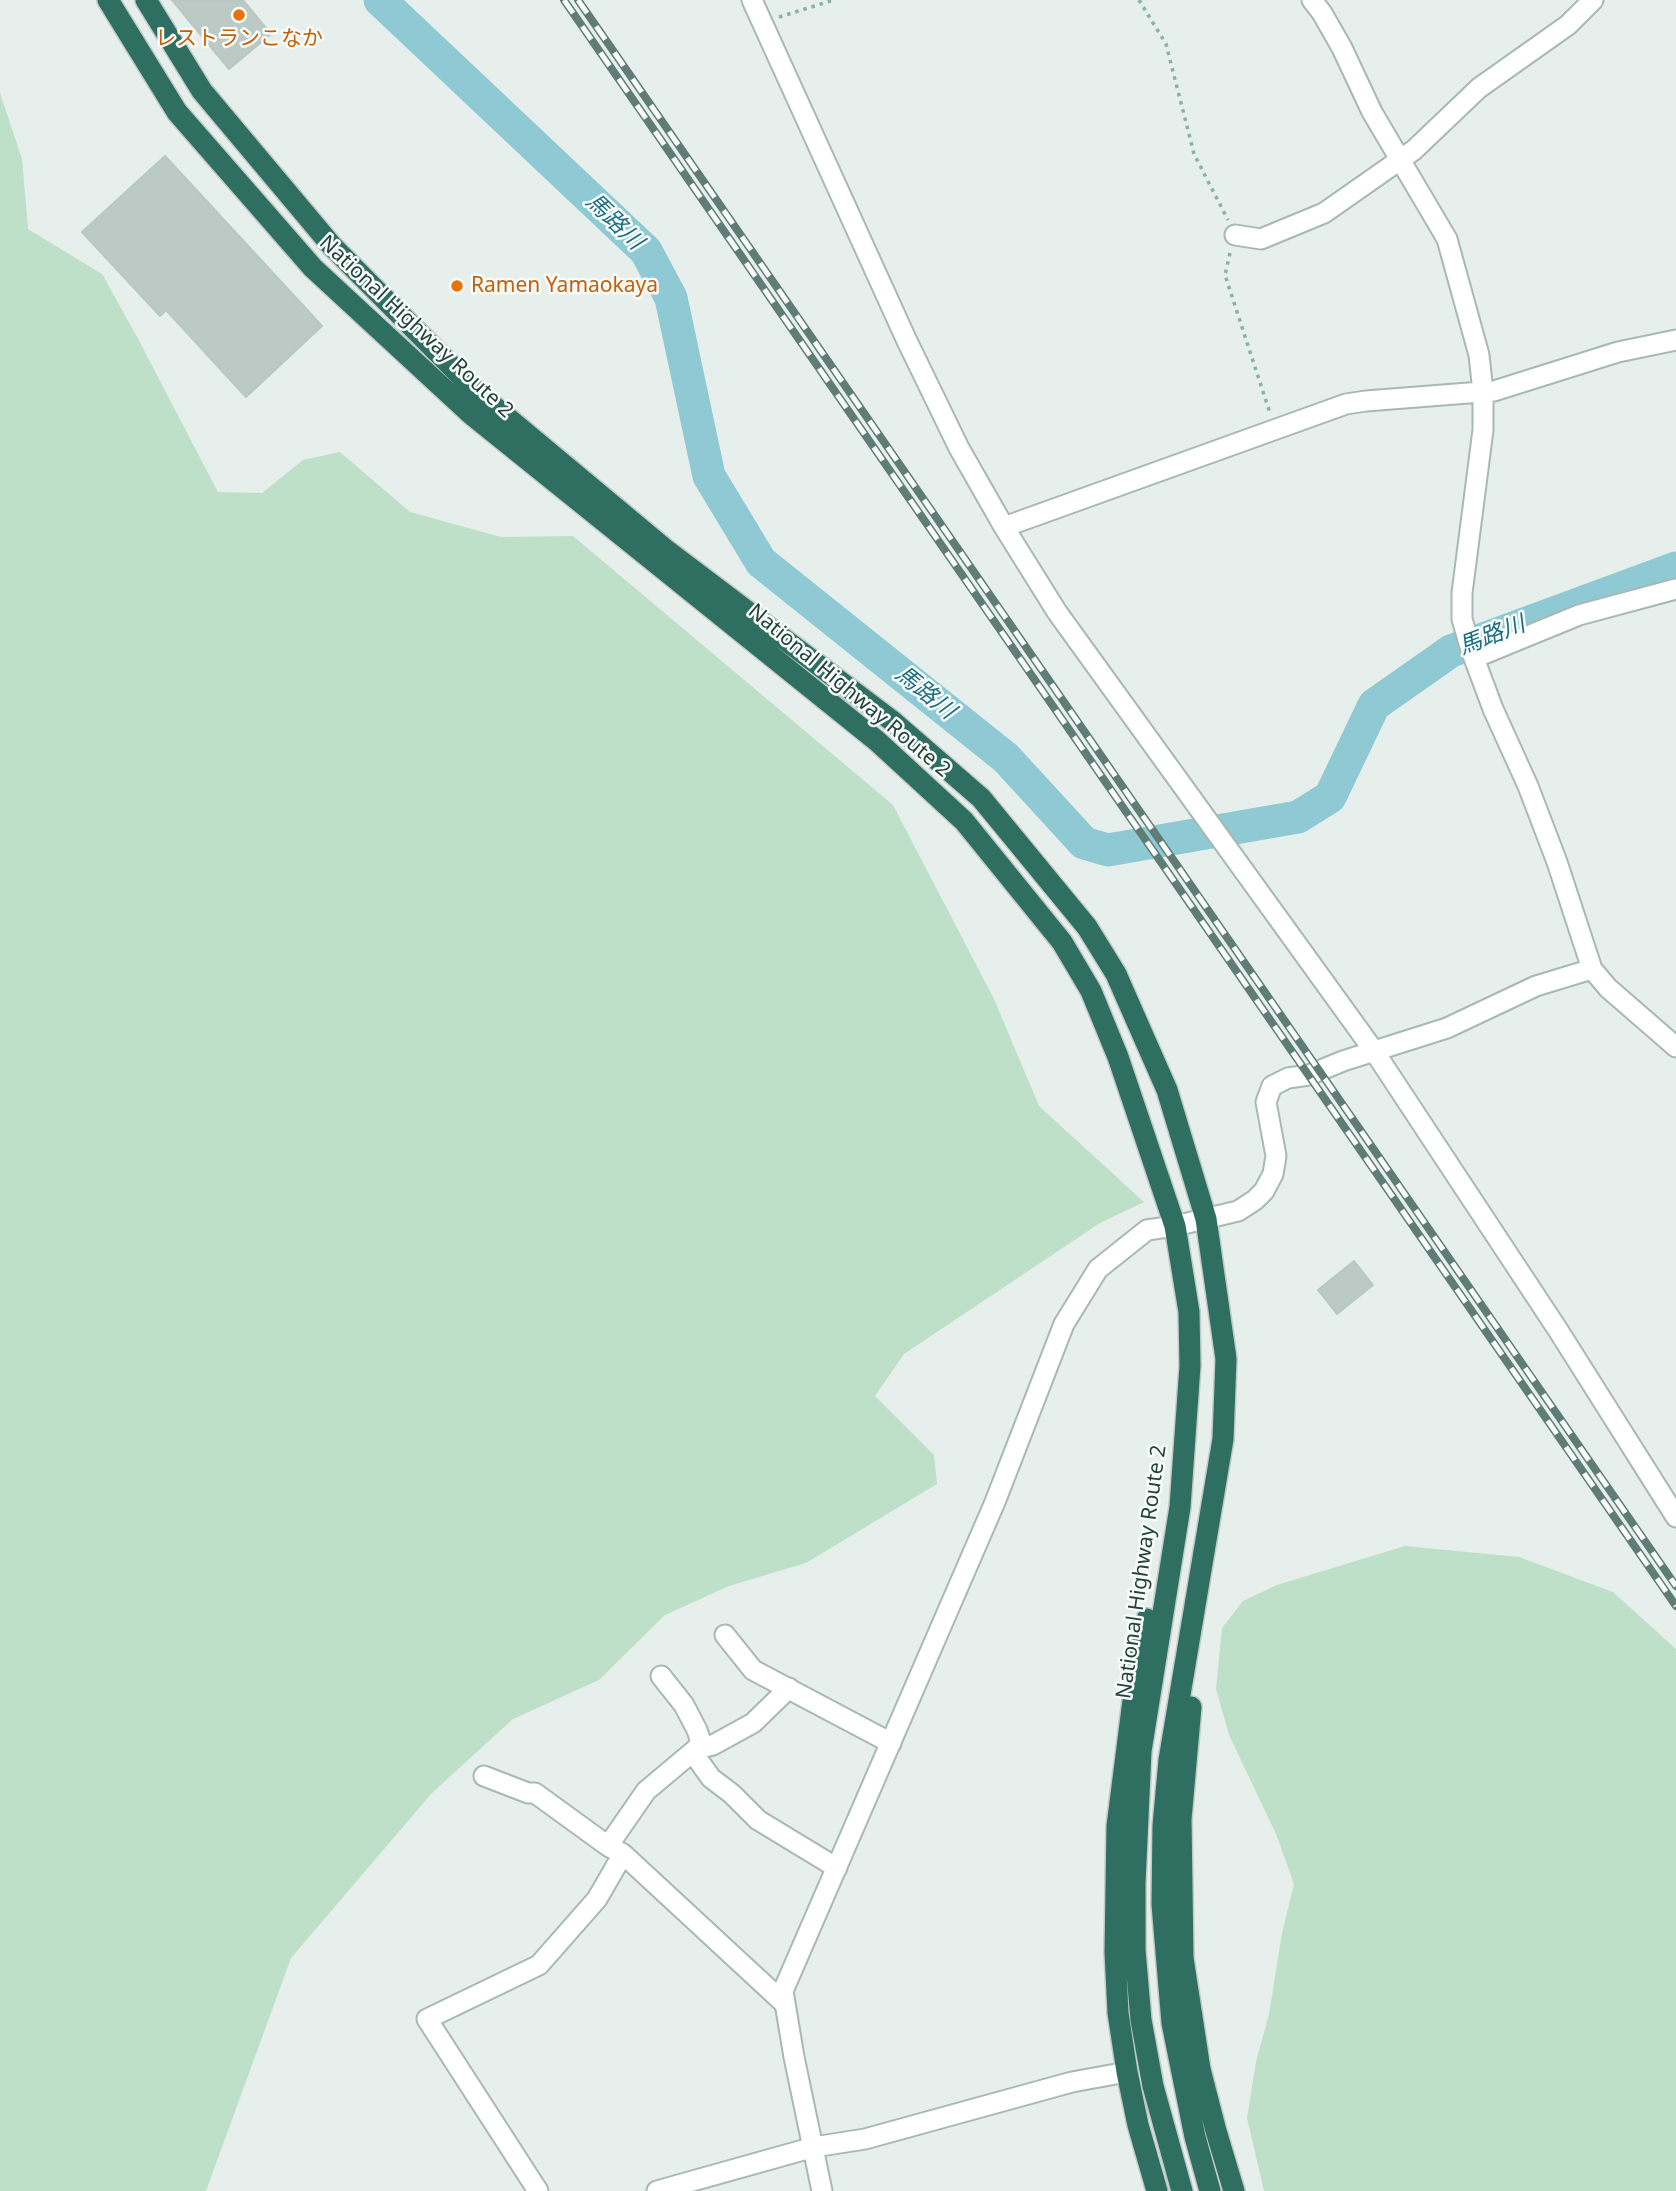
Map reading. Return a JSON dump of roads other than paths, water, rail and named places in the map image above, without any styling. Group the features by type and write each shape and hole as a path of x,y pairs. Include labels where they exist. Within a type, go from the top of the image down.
{"highway":[{"name":"National Highway Route 2","path":"108,0 177,112 313,268 471,414 877,741 964,821 1062,942 1091,991 1118,1056 1175,1226 1189,1312 1190,1366 1180,1507 1141,1751 1135,1883 1135,1950 1141,2020 1153,2086 1182,2191"},
{"name":"National Highway Route 2","path":"146,0 202,92 332,246 479,394 665,549 891,720 981,798 1087,927 1116,974 1167,1090 1206,1219 1227,1359 1223,1439 1169,1760 1163,1826 1162,1891 1172,2023 1192,2125 1210,2191"},
{"path":"1157,2191 1138,2125 1118,2013 1115,1952 1117,1826 1136,1677 1156,1571 1180,1507"},
{"path":"1211,1507 1213,1545 1193,1685 1181,1819 1183,1946 1190,2012 1200,2069 1234,2191"}],"street":[{"path":"752,0 907,341 959,448 1004,527 1057,612 1374,1051 1558,1330 1676,1517"},
{"path":"1312,0 1342,48 1372,112 1447,239 1479,355 1483,430 1462,593 1462,619 1472,654 1557,862 1592,969 1608,988 1676,1047"},
{"path":"1235,235 1261,239 1324,213 1402,160 1479,88 1568,25 1593,0"},
{"path":"1004,527 1275,428 1356,402 1494,391 1618,352 1676,340"},
{"path":"1472,654 1579,615 1676,589"},
{"path":"822,2191 783,1991 995,1502 1064,1324 1098,1269 1147,1230 1238,1211 1264,1191 1273,1174 1276,1156 1266,1102 1272,1086 1288,1078 1308,1075 1343,1060 1447,1028 1536,986 1592,969"},
{"path":"724,1635 753,1670 891,1743"},
{"path":"661,1676 684,1705 697,1730 700,1739 696,1757 711,1778 758,1820 837,1868"},
{"path":"538,2191 427,2018 539,1965 597,1899 616,1850 646,1791 696,1749 713,1745 753,1723 789,1688"},
{"path":"484,1776 528,1793 535,1793 616,1850 785,2004"},
{"path":"666,2190 814,2147 864,2139 1072,2082 1128,2073"}],"waterway":[{"name":"馬路川","path":"380,0 646,251 671,298 709,476 761,562 1006,758 1084,843 1108,850 1298,817 1330,797 1374,705 1451,651 1676,568"}],"railway":[{"path":"564,0 1676,1606"},
{"path":"578,0 1676,1586"}],"place":[{"name":"レストランこなか","path":"239,15"},
{"name":"Ramen Yamaokaya","path":"457,286"}]}
